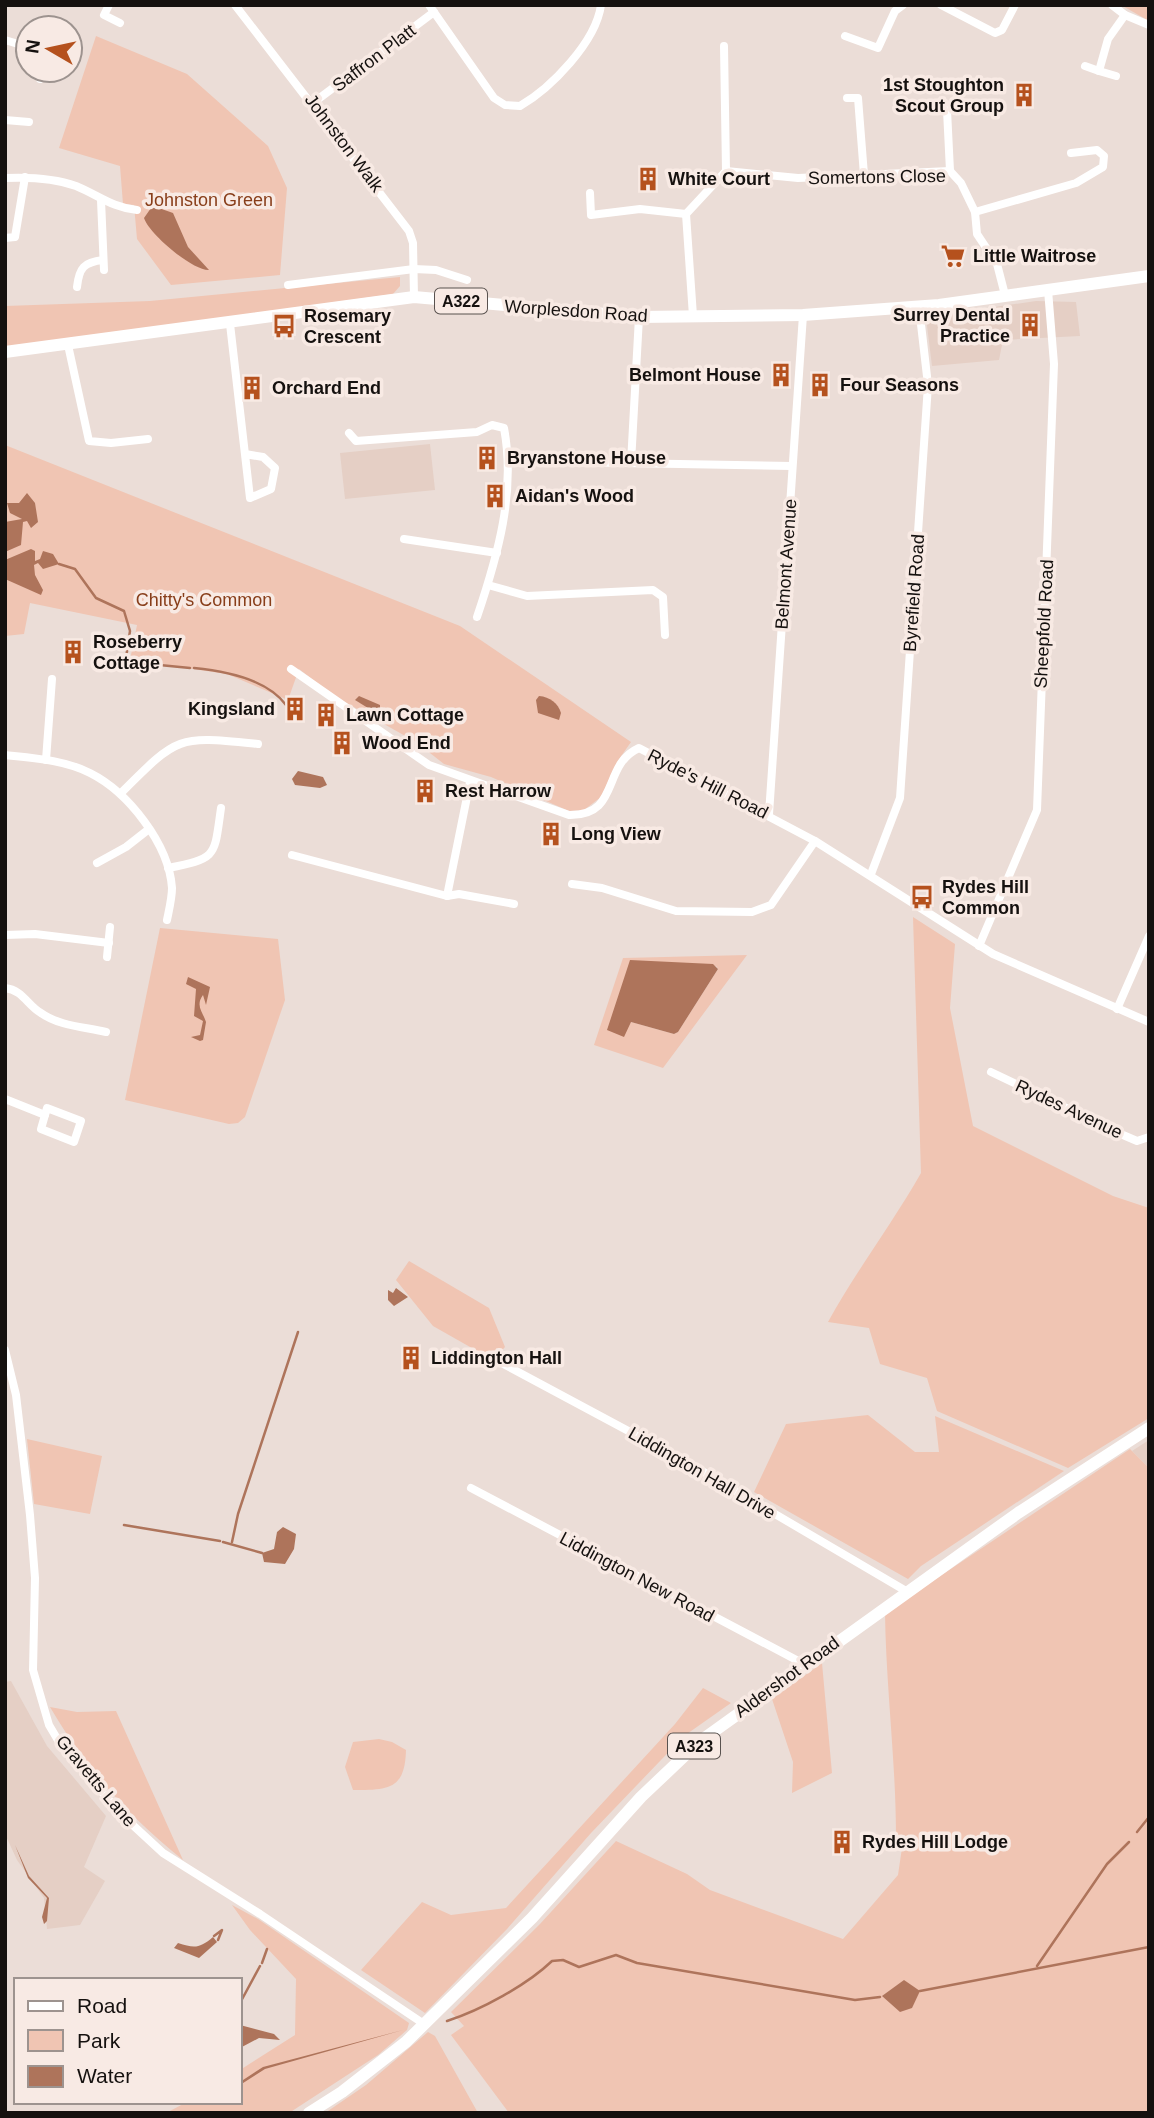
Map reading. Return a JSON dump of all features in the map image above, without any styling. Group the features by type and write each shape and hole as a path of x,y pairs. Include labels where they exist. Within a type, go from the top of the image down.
{"main road":[{"name":"Worplesdon Road","path":"5,352 230,324 414,297 639,317 803,315 919,307 1149,276"},
{"name":"Aldershot Road","path":"309,2113 385,2060 424,2024 532,1918 679,1758 906,1591 1056,1487 1149,1428"}],"street":[{"path":"109,5 104,15 120,23"},
{"name":"Johnston Walk","path":"235,5 409,231 414,269 414,297"},
{"name":"Saffron Platt","path":"313,103 432,9 494,98 505,105 520,106 535,98 557,78 578,52 596,25 601,5"},
{"path":"845,36 878,48 895,11 903,5"},
{"path":"941,5 948,11 976,21 995,33 1002,30 1015,5"},
{"path":"1112,5 1125,15 1149,25"},
{"path":"1099,71 1108,39 1125,15"},
{"path":"693,316 686,214 726,171 724,46"},
{"path":"1085,66 1116,76"},
{"path":"848,98 858,98 864,175"},
{"path":"950,171 947,110 987,108"},
{"path":"5,120 29,122"},
{"path":"975,212 1076,183 1104,167 1104,156 1097,150 1071,153"},
{"name":"Somertons Close","path":"726,171 798,178 950,171 961,183 975,212 977,234 997,264 1005,295"},
{"path":"5,238 15,237 25,177"},
{"path":"5,178 25,177 74,186 119,208 137,210"},
{"path":"590,193 591,215 639,209 686,214"},
{"path":"77,287 78,273 86,264 103,265 102,200"},
{"path":"288,285 414,269 436,270 467,280"},
{"name":"Sheepfold Road","path":"979,946 1037,810 1054,364 1048,290"},
{"name":"Byrefield Road","path":"872,874 900,798 928,385 919,307"},
{"name":"Belmont Avenue","path":"769,814 803,315"},
{"path":"631,463 639,317"},
{"path":"230,324 250,498 271,488 275,468 263,457 245,454"},
{"path":"68,345 89,441 111,443 148,439"},
{"path":"349,433 356,441 477,432 492,425 505,428 510,461 497,553 477,617"},
{"path":"510,461 792,466"},
{"path":"404,539 497,553"},
{"path":"488,585 527,596 653,590 663,597 665,635"},
{"name":"Ryde's Hill Road","path":"291,669 429,765 470,782 569,815 587,815 602,804 626,754 639,748 769,814 872,874 979,946 1149,1022"},
{"path":"46,760 52,679"},
{"path":"121,793 160,754 182,741 197,738 258,744"},
{"path":"5,755 46,760 89,772 121,793 149,829 168,868 172,889 167,920"},
{"path":"447,896 470,782"},
{"path":"168,868 202,861 215,849 221,808"},
{"path":"97,863 126,847 149,829"},
{"path":"572,884 602,888 676,911 752,912 771,905 815,841"},
{"path":"292,855 447,896 459,894 514,904"},
{"path":"107,957 110,927"},
{"path":"5,935 35,934 109,943"},
{"path":"1117,1009 1149,936"},
{"path":"5,988 26,997 38,1012 57,1022 106,1031"},
{"name":"Rydes Avenue","path":"990,1072 1137,1141 1149,1137"},
{"path":"5,1099 45,1115"},
{"path":"47,1108 81,1122 74,1142 41,1129 45,1115 47,1108"},
{"name":"Gravetts Lane","path":"5,1350 16,1395 30,1515 35,1578 33,1670 49,1725 62,1746 124,1817 163,1853 260,1914 424,2024"},
{"name":"Liddington Hall Drive","path":"495,1359 690,1464 906,1591"},
{"name":"Liddington New Road","path":"471,1488 804,1664"}],"shaded area":[{"path":"1036,301 1076,302 1080,336 1003,340 999,360 932,366 926,317"},
{"path":"430,444 435,490 345,499 340,453"},
{"path":"1149,1440 1149,1468 1132,1451"},
{"path":"11,1681 47,1746 106,1816 84,1867 105,1881 80,1925 47,1929 44,1898 17,1860 5,1834 5,1682"}],"green space":[{"path":"1121,5 1149,5 1149,21"},
{"name":"Johnston Green","path":"96,36 187,74 268,146 287,188 280,275 171,285 137,239 134,205 123,204 120,166 59,148 80,84 84,84 84,72"},
{"path":"400,277 400,286 393,294 5,349 5,306 150,301"},
{"name":"Chitty's Common","path":"5,445 460,626 631,742 617,762 601,797 584,810 569,811 491,777 444,764 416,742 334,696 299,669 288,700 227,674 130,660 137,625 30,603 24,634 5,636"},
{"path":"913,917 955,944 950,1008 973,1126 1113,1196 1149,1208 1149,1418 1068,1468 937,1411 927,1378 880,1364 869,1328 828,1322 921,1173"},
{"path":"160,928 278,939 285,1000 245,1117 238,1123 229,1124 125,1100"},
{"path":"747,955 663,1068 594,1045 623,958","holes":["716,966 718,969 678,1032 674,1034 631,1022"]},
{"path":"409,1261 489,1308 505,1347 493,1360 433,1326 396,1280"},
{"path":"868,1415 915,1452 939,1452 935,1416 1064,1471 921,1566 908,1579 754,1492 786,1424"},
{"path":"27,1439 102,1456 90,1514 34,1504"},
{"path":"1130,1449 1149,1468 1149,2113 509,2113 451,2035 464,2026 451,2012 540,1924 616,1841 687,1874 710,1890 843,1939 898,1875 903,1841 896,1837 885,1613"},
{"path":"822,1663 832,1773 792,1793 793,1762 772,1699"},
{"path":"703,1688 731,1703 684,1736 591,1833 507,1929 425,2013 361,1970 422,1902 451,1915 506,1908 675,1724"},
{"path":"50,1707 77,1712 116,1711 183,1860 143,1826 109,1790 78,1751"},
{"path":"379,1739 392,1742 406,1750 402,1773 398,1780 385,1788 353,1790 345,1767 353,1742"},
{"path":"232,1905 258,1919 409,2023 407,2030 378,2055 289,2113 166,2113 183,2104 242,2104 242,2069 295,2035 296,1979 250,1930"},
{"path":"428,2032 435,2036 478,2113 325,2113 366,2085"}],"water":[{"path":"151,208 173,213 188,247 209,270 193,265 154,233 144,218"},
{"path":"27,493 35,503 38,522 31,528 27,521 23,522 21,545 5,552 5,522 22,519 10,513 7,503 19,503"},
{"path":"31,549 35,551 35,561 40,559 43,551 53,554 59,564 43,569 38,563 34,565 35,575 43,590 41,595 5,579 5,560"},
{"path":"359,696 380,705 380,711 376,713 355,700"},
{"path":"539,696 556,703 561,713 559,720 538,713 536,700"},
{"path":"298,771 323,777 327,785 320,788 295,785 292,779"},
{"path":"630,960 713,964 718,969 678,1032 674,1034 631,1022 624,1037 607,1030"},
{"path":"188,977 210,987 206,1005 203,995 200,1002 206,1022 203,1040 200,1041 191,1037 200,1035 203,1021 194,1016 196,989 186,984"},
{"path":"396,1288 408,1297 394,1306 388,1300 388,1290 393,1293"},
{"path":"283,1527 296,1534 294,1549 285,1564 264,1562 262,1553 274,1549 277,1532"},
{"path":"15,1845 29,1876 49,1898 47,1921 44,1924 42,1917 47,1898 28,1878"},
{"path":"213,1937 217,1942 199,1958 174,1948 178,1943 192,1946 204,1944"},
{"path":"904,1980 920,1991 912,2008 900,2012 882,1996"},
{"path":"242,2026 274,2034 280,2040 259,2038 242,2047"},
{"path":"403,2030 265,2069 242,2084 242,2081 263,2067"}],"waterway":[{"path":"59,564 75,569 96,598 124,611 130,631 126,658 129,662 190,668"},
{"path":"194,668 232,674 257,683 278,696 286,705"},
{"path":"232,1542 238,1514 298,1332"},
{"path":"124,1525 220,1541"},
{"path":"223,1542 262,1553"},
{"path":"1137,1832 1149,1817"},
{"path":"1037,1966 1107,1864 1129,1842"},
{"path":"214,1936 222,1930 218,1940"},
{"path":"920,1991 1149,1947"},
{"path":"262,1963 267,1949"},
{"path":"447,2021 503,1996 552,1961 563,1960 579,1967 616,1955 637,1963 855,2000 880,1997"},
{"path":"242,1999 260,1966"}],"place":[{"name":"1st Stoughton Scout Group","path":"1024,95"},
{"name":"White Court","path":"648,179"},
{"name":"Little Waitrose","path":"953,256"},
{"name":"Surrey Dental Practice","path":"1030,325"},
{"name":"Rosemary Crescent","path":"284,326"},
{"name":"Belmont House","path":"781,375"},
{"name":"Four Seasons","path":"820,385"},
{"name":"Orchard End","path":"252,388"},
{"name":"Bryanstone House","path":"487,458"},
{"name":"Aidan's Wood","path":"495,496"},
{"name":"Roseberry Cottage","path":"73,652"},
{"name":"Kingsland","path":"295,709"},
{"name":"Lawn Cottage","path":"326,715"},
{"name":"Wood End","path":"342,743"},
{"name":"Rest Harrow","path":"425,791"},
{"name":"Long View","path":"551,834"},
{"name":"Rydes Hill Common","path":"922,897"},
{"name":"Liddington Hall","path":"411,1358"},
{"name":"Rydes Hill Lodge","path":"842,1842"}]}
